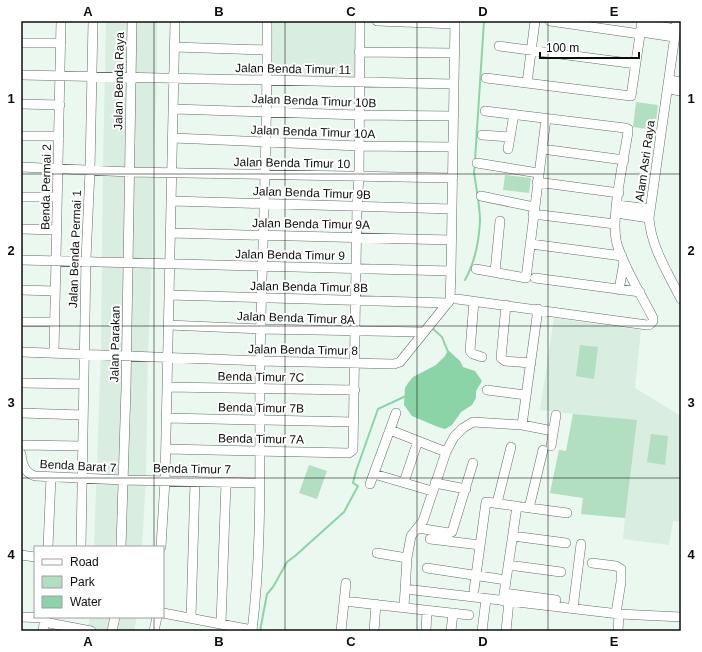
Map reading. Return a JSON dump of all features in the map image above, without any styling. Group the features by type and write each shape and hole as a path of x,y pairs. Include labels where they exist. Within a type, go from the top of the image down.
{"street":[{"name":"Benda Permai 2","path":"54,353 61,21"},
{"name":"Jalan Benda Permai 1","path":"80,546 93,21"},
{"name":"Jalan Benda Raya","path":"130,141 132,21"},
{"path":"161,546 166,449 175,21"},
{"path":"164,613 252,630 258,568 260,361 266,142 266,80 268,50 267,21"},
{"path":"354,422 357,207 359,176 360,21"},
{"path":"377,21 455,22 451,301"},
{"path":"527,82 536,21"},
{"path":"550,21 675,29"},
{"path":"486,78 632,96 641,27"},
{"name":"Alam Asri Raya","path":"675,29 650,213 652,238 681,300"},
{"path":"21,43 61,43"},
{"path":"499,46 636,64"},
{"path":"174,47 268,50"},
{"path":"359,52 455,53"},
{"name":"Jalan Benda Timur 11","path":"21,75 454,84"},
{"path":"668,84 681,82"},
{"path":"668,84 681,91"},
{"path":"21,104 60,105"},
{"name":"Jalan Benda Timur 10B","path":"174,109 359,115 454,116"},
{"path":"485,111 625,128 628,130 615,224 617,244 640,292"},
{"path":"508,149 514,114"},
{"path":"476,269 526,278 531,244 533,211 546,119"},
{"path":"482,135 510,137"},
{"path":"21,136 59,136"},
{"name":"Jalan Benda Timur 10A","path":"173,138 359,146 453,147"},
{"name":"Jalan Parakan","path":"121,546 129,263 130,141"},
{"path":"542,149 624,160"},
{"path":"477,163 538,178 619,193"},
{"name":"Jalan Benda Timur 10","path":"21,167 130,172 453,178"},
{"path":"481,196 533,211 615,224"},
{"path":"21,197 57,197"},
{"name":"Jalan Benda Timur 9B","path":"172,201 452,209"},
{"path":"617,209 650,213"},
{"path":"495,272 500,221"},
{"path":"21,229 57,230"},
{"name":"Jalan Benda Timur 9A","path":"170,233 452,240"},
{"path":"531,244 623,259"},
{"path":"619,290 623,259"},
{"name":"Jalan Benda Timur 9","path":"21,260 451,271"},
{"path":"535,278 640,292"},
{"path":"21,290 56,291"},
{"name":"Jalan Benda Timur 8B","path":"169,295 356,300 474,301 650,325 653,318 640,292"},
{"name":"Jalan Benda Timur 8","path":"21,352 260,361 394,364 397,363 451,301"},
{"path":"474,301 470,351 473,354 482,357"},
{"path":"506,305 501,358 505,361 531,363"},
{"path":"522,425 538,309"},
{"path":"21,322 55,322"},
{"name":"Jalan Benda Timur 8A","path":"168,324 355,332 423,332"},
{"path":"21,383 84,384"},
{"name":"Benda Timur 7C","path":"167,387 355,390"},
{"path":"487,390 526,395"},
{"path":"21,413 83,415"},
{"path":"370,484 396,414"},
{"path":"529,508 553,431 556,415"},
{"name":"Benda Timur 7B","path":"166,418 354,422"},
{"name":"Benda Timur 7A","path":"166,449 349,453 352,452 354,448 354,422"},
{"path":"404,608 407,558 411,536 422,521 446,452 454,438 463,428 473,422 522,425 553,431"},
{"path":"390,430 446,452"},
{"path":"404,482 418,441"},
{"path":"21,445 83,446"},
{"path":"497,503 511,447"},
{"name":"Benda Barat 7","path":"21,454 24,468 30,475 124,480"},
{"path":"418,528 449,533 452,532 473,463"},
{"path":"374,474 404,482 434,487 466,489"},
{"path":"48,546 51,477"},
{"name":"Benda Timur 7","path":"124,480 259,483"},
{"path":"191,618 195,481"},
{"path":"221,624 226,482"},
{"path":"474,590 486,502 567,513"},
{"path":"506,631 506,580 517,506"},
{"path":"513,536 566,543"},
{"path":"430,539 480,545"},
{"path":"572,608 581,544"},
{"path":"377,553 407,558"},
{"path":"21,555 34,557"},
{"path":"592,563 616,566 621,569 618,631"},
{"path":"508,565 561,572"},
{"path":"427,568 506,580"},
{"path":"341,631 346,583"},
{"path":"405,589 486,599 505,598 556,600"},
{"path":"505,598 618,613 681,617"},
{"path":"482,631 486,599"},
{"path":"344,601 469,614"},
{"path":"374,631 376,604"},
{"path":"426,631 427,610"},
{"path":"451,631 453,613"},
{"path":"21,616 91,631"},
{"path":"112,631 115,618"},
{"path":"154,631 157,618"}],"shaded area":[{"path":"106,21 157,21 157,72 148,351 146,475 142,546 94,546 101,350"},
{"path":"269,21 357,22 356,80 268,78"},
{"path":"554,318 641,330 635,388 681,416 681,522 673,521 669,545 623,539 625,518 581,514 583,498 550,493 559,450 566,451 573,414 540,410"},
{"path":"90,618 137,618 134,631 87,631"}],"green space":[{"path":"636,102 658,105 655,130 633,127"},
{"path":"505,175 531,178 529,193 503,190"},
{"path":"580,345 598,347 594,379 576,376"},
{"path":"573,414 637,420 625,518 581,514 583,498 550,493 559,450 566,451"},
{"path":"651,434 668,436 665,465 647,462"},
{"path":"309,465 327,471 317,499 299,493"}],"water":[{"path":"448,350 460,361 463,367 475,371 482,381 476,391 476,398 472,405 461,412 452,425 445,429 412,416 404,405 405,388 408,383 413,377 436,365 445,356"}],"waterway":[{"path":"475,160 484,21"},
{"path":"465,280 474,259 480,221 474,172 475,164"},
{"path":"432,328 442,337 448,352"},
{"path":"260,631 267,594 273,587 287,562 344,512 358,486 353,483 356,471 378,409 406,396"}]}
